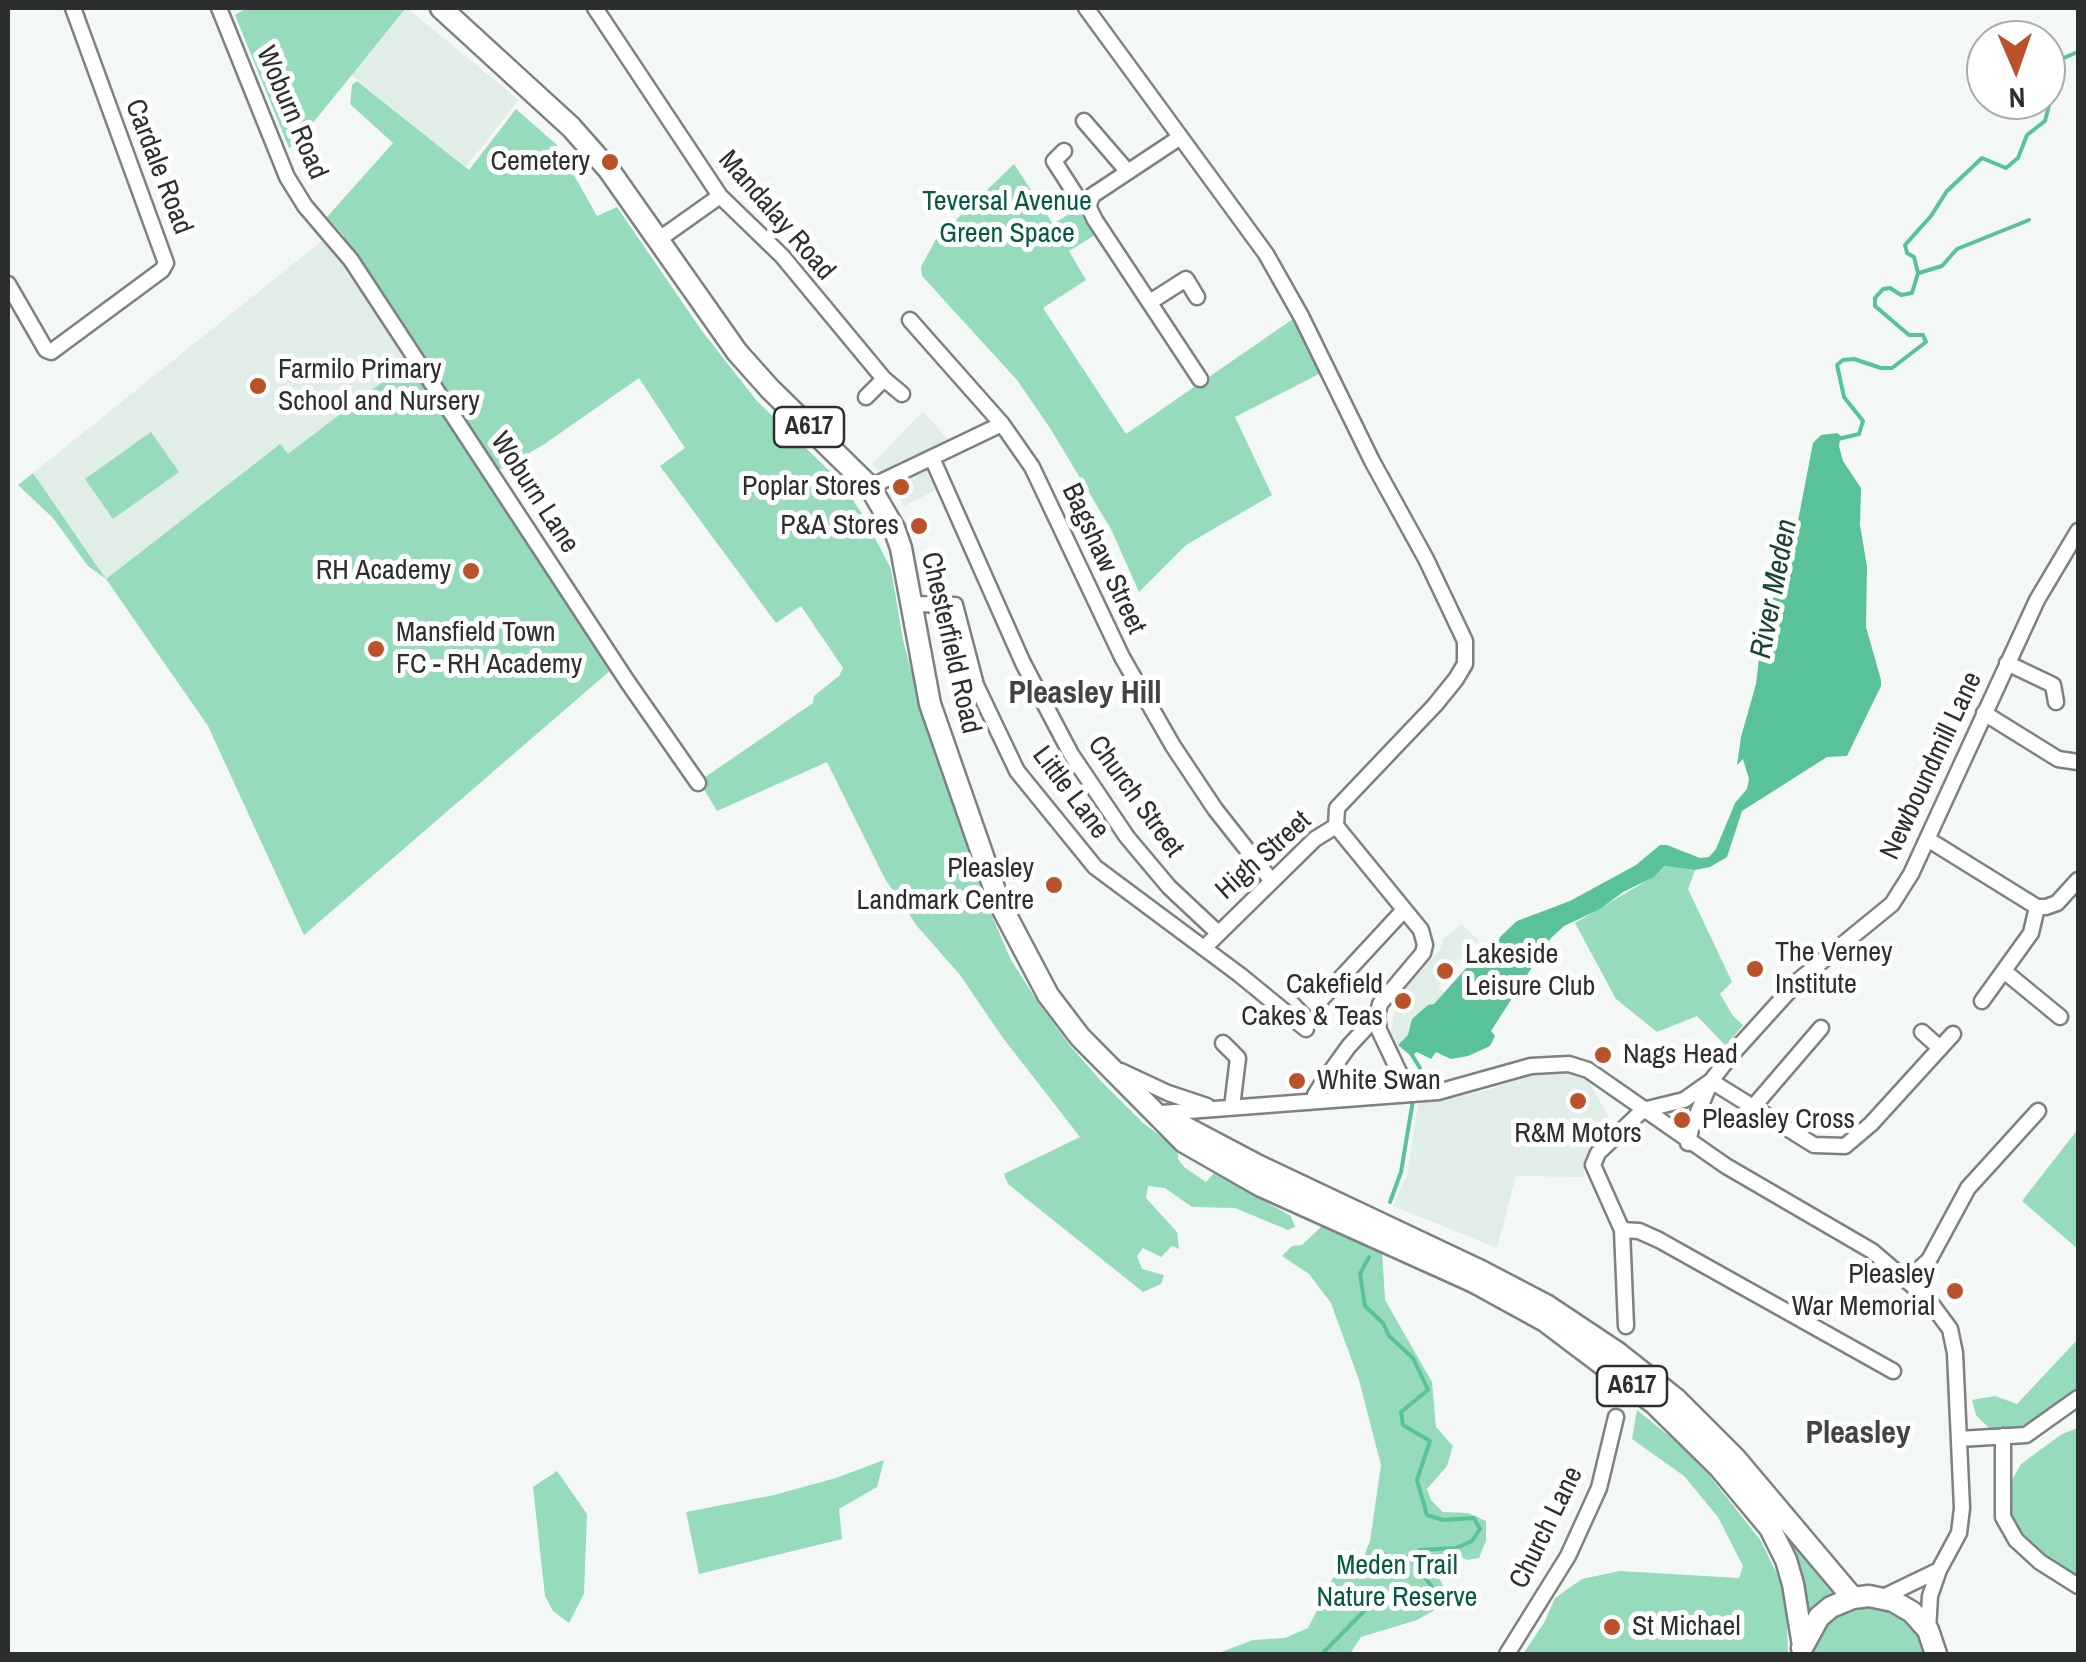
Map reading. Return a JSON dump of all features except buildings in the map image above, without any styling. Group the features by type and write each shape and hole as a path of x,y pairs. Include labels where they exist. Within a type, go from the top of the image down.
{"highway":[{"name":"Chesterfield Road","path":"441,8 572,128 609,170 737,352 870,488 898,538 930,704 999,902 1048,996 1104,1063 1157,1113"},
{"name":"A617","path":"1157,1113 1481,1271 1546,1305 1618,1353 1676,1399 1735,1458 1853,1598"},
{"name":"A617","path":"1157,1113 1184,1142 1262,1186 1474,1282 1545,1322 1655,1404 1719,1467 1770,1528 1793,1584 1802,1650"},
{"path":"1802,1650 1819,1617 1853,1598 1893,1601 1912,1612 1936,1645"}],"street":[{"name":"Cardale Road","path":"8,284 46,350 51,352 162,270 166,263 74,8"},
{"name":"Woburn Road","path":"219,8 288,178 305,206 328,231"},
{"name":"Mandalay Road","path":"595,8 720,196 782,256 884,379 902,394"},
{"path":"1086,8 1179,138 1093,195 1089,208 1200,380"},
{"path":"1084,121 1128,172"},
{"name":"High Street","path":"1179,138 1239,214 1301,316 1372,461 1455,616 1465,641 1466,664 1435,705 1337,808 1336,826 1315,838 1204,948"},
{"path":"1064,151 1054,161 1080,200 1090,201"},
{"path":"658,240 720,196"},
{"name":"Woburn Lane","path":"328,231 698,782"},
{"path":"1150,302 1186,279 1197,297"},
{"name":"Bagshaw Street","path":"910,320 1002,424 1032,466 1122,657 1173,746 1215,809 1271,880"},
{"path":"866,397 884,379"},
{"path":"870,488 1002,424"},
{"name":"Church Street","path":"932,458 1022,663 1071,754 1127,837 1170,888 1217,932"},
{"name":"Newboundmill Lane","path":"1688,1143 1711,1081 1757,1023 1799,980 1892,904 1929,840 2037,600 2078,531"},
{"name":"Little Lane","path":"913,604 955,605 976,685 1018,770 1095,867 1204,948"},
{"path":"2007,663 2053,686 2056,702"},
{"path":"1984,712 2058,759 2078,762"},
{"path":"1336,826 1421,930 1424,947 1380,1004 1377,1016 1404,1095"},
{"path":"1929,840 2037,906 2057,902 2078,880"},
{"path":"1982,1001 2032,933 2037,906"},
{"path":"1294,982 1316,1005 1404,911"},
{"path":"1204,948 1306,1029"},
{"path":"2004,972 2055,1008"},
{"path":"1316,1101 1315,1095 1349,1046 1377,1016"},
{"path":"1922,1032 1940,1048"},
{"path":"1711,1081 1814,1146 1845,1146 1872,1124 1952,1034"},
{"path":"1754,1106 1817,1039"},
{"path":"1223,1043 1238,1058 1232,1107"},
{"name":"Chesterfield Road","path":"1104,1063 1168,1093 1212,1108"},
{"name":"Chesterfield Road","path":"1157,1113 1424,1094 1530,1066 1569,1064 1588,1070 1643,1110"},
{"name":"Newboundmill Lane","path":"1643,1110 1684,1100 1711,1081"},
{"path":"1626,1326 1622,1230 1593,1165 1598,1153 1643,1110 1688,1143 1853,1238 1927,1298 1950,1330 1958,1378 1962,1508 1959,1533 1938,1570 1930,1596 1936,1645"},
{"path":"1908,1279 1928,1260 1968,1188 2030,1115"},
{"path":"1622,1230 1639,1231 1659,1240 1893,1371"},
{"path":"1959,1439 2026,1435 2078,1398"},
{"name":"Church Lane","path":"1507,1654 1568,1556 1599,1488 1616,1417"},
{"path":"2003,1436 2003,1517 2016,1540 2040,1562 2078,1586"},
{"path":"1881,1598 1938,1570"}],"shaded area":[{"path":"407,8 519,100 466,167 351,75"},
{"name":"Farmilo Primary School and Nursery","path":"327,240 410,361 288,455 279,444 106,579 33,473"},
{"path":"923,411 948,440 913,457 927,470 936,490 904,506 892,485 872,464"},
{"path":"1821,435 1841,436 1843,461 1861,488 1860,525 1867,567 1866,627 1881,680 1847,756 1827,757 1742,811 1727,857 1695,870 1664,866 1654,877 1564,926 1551,938 1491,1031 1495,1036 1490,1046 1451,1059 1436,1052 1431,1059 1417,1052 1411,1056 1398,1045 1408,1035 1412,1019 1434,1004 1476,957 1495,949 1500,937 1517,921 1570,901 1636,865 1660,845 1700,858 1709,857 1716,849 1735,803 1747,789 1749,779 1743,759 1737,765 1741,737 1779,575 1797,526 1813,443"},
{"path":"1462,924 1479,941 1438,987 1444,993 1412,1018 1408,1035 1398,1045 1391,1031 1395,1009 1390,1004 1441,949 1442,939"},
{"path":"1536,1074 1577,1075 1590,1083 1613,1125 1589,1150 1584,1177 1516,1176 1497,1248 1393,1206 1407,1175 1418,1104 1481,1092"}],"green space":[{"path":"247,8 406,8 289,148 235,15"},
{"path":"357,81 469,170 516,109 557,145 597,216 617,207 702,331 757,401 840,481 863,515 891,569 903,640 925,723 950,787 982,893 1011,960 1039,1004 1102,1082 1143,1123 1178,1149 1178,1159 1184,1167 1206,1182 1214,1173 1291,1216 1295,1227 1288,1230 1235,1208 1192,1207 1165,1188 1148,1186 1146,1198 1177,1232 1179,1249 1172,1246 1161,1257 1143,1248 1137,1256 1142,1269 1164,1275 1161,1284 1143,1292 1008,1184 1004,1174 1080,1137 885,879 827,762 717,811 703,788 701,780 813,703 814,696 843,668 801,606 776,623 660,466 685,448 639,378 543,445 497,471 346,248 344,236 327,217 393,143 350,104 352,85"},
{"name":"Teversal Avenue Green Space","path":"1014,164 1053,224 1077,209 1095,235 1069,251 1086,280 1043,308 1126,434 1293,319 1321,373 1235,417 1272,495 1186,545 1139,592 1111,529 1050,428 1017,380 922,276 921,267 936,239"},
{"name":"Mansfield Town FC - RH Academy","path":"410,361 612,669 304,935 208,726 106,579 280,444 288,454"},
{"path":"151,432 179,472 113,519 85,479"},
{"path":"33,473 106,579 88,566 53,518 18,485"},
{"path":"1663,866 1695,870 1688,889 1732,982 1720,994 1743,1025 1726,1046 1697,1016 1657,1032 1616,999 1575,923 1653,877"},
{"path":"2078,1129 2078,1249 2022,1201"},
{"name":"Meden Trail Nature Reserve","path":"1323,1225 1382,1250 1385,1300 1432,1382 1436,1427 1453,1446 1447,1466 1427,1489 1443,1512 1468,1513 1486,1521 1486,1541 1479,1558 1467,1560 1460,1556 1441,1564 1437,1574 1451,1601 1417,1620 1361,1637 1350,1654 1216,1654 1253,1640 1285,1638 1308,1628 1338,1568 1364,1556 1370,1541 1381,1465 1359,1380 1331,1303 1309,1274 1282,1256 1292,1246 1302,1245"},
{"path":"2078,1339 2078,1391 2058,1407 2019,1427 1990,1429 1976,1415 1972,1400 1995,1396 2017,1404"},
{"path":"1637,1410 1709,1475 1761,1541 1786,1593 1788,1654 1523,1654 1555,1598 1582,1579 1620,1571 1739,1578 1743,1566 1718,1517 1684,1476 1632,1439"},
{"path":"2078,1428 2078,1581 2032,1547 2010,1517 2009,1501 2012,1480 2021,1464 2062,1434"},
{"path":"884,1460 877,1487 839,1509 842,1539 699,1574 686,1512 774,1495"},
{"path":"557,1471 587,1514 584,1594 569,1623 553,1611 545,1596 533,1487"},
{"path":"1778,1520 1835,1595 1817,1605 1804,1619 1804,1586"},
{"path":"1863,1607 1883,1608 1909,1622 1922,1638 1927,1654 1811,1654 1832,1619"}],"waterway":[{"name":"River Meden","path":"1838,439 1859,434 1863,421 1844,397 1837,365 1854,359 1892,368 1926,342 1923,335 1909,335 1875,306 1875,298 1883,289 1890,288 1901,295 1912,293 1918,273 1914,257 1907,253 1905,245 1947,191 1982,158 2006,168 2018,158 2027,135 2045,121 2061,59 2078,52"},
{"path":"1919,273 1942,266 1957,249 2029,220"},
{"name":"River Meden","path":"1412,1055 1420,1068 1415,1091"},
{"name":"River Meden","path":"1390,1202 1401,1172 1413,1100"},
{"name":"River Meden","path":"1322,1654 1368,1607 1431,1597 1434,1590 1413,1560 1420,1550 1456,1548 1472,1541 1480,1529 1474,1518 1443,1520 1427,1515 1417,1480 1430,1441 1403,1425 1401,1412 1428,1390 1413,1358 1365,1306 1360,1274 1369,1257"}],"place":[{"name":"Cemetery","path":"610,162"},
{"name":"Farmilo Primary School and Nursery","path":"258,386"},
{"name":"Poplar Stores","path":"901,487"},
{"name":"P&A Stores","path":"919,526"},
{"name":"RH Academy","path":"471,571"},
{"name":"Mansfield Town FC - RH Academy","path":"376,649"},
{"name":"Pleasley Landmark Centre","path":"1054,885"},
{"name":"The Verney Institute","path":"1755,969"},
{"name":"Lakeside Leisure Club","path":"1445,971"},
{"name":"Cakefield Cakes & Teas","path":"1403,1001"},
{"name":"Nags Head","path":"1603,1055"},
{"name":"White Swan","path":"1297,1081"},
{"name":"R&M Motors","path":"1578,1101"},
{"name":"Pleasley Cross","path":"1682,1120"},
{"name":"Pleasley War Memorial","path":"1955,1291"},
{"name":"St Michael","path":"1612,1627"}],"district":[{"name":"Pleasley Hill","path":"1085,694"},
{"name":"Pleasley","path":"1858,1434"}]}
